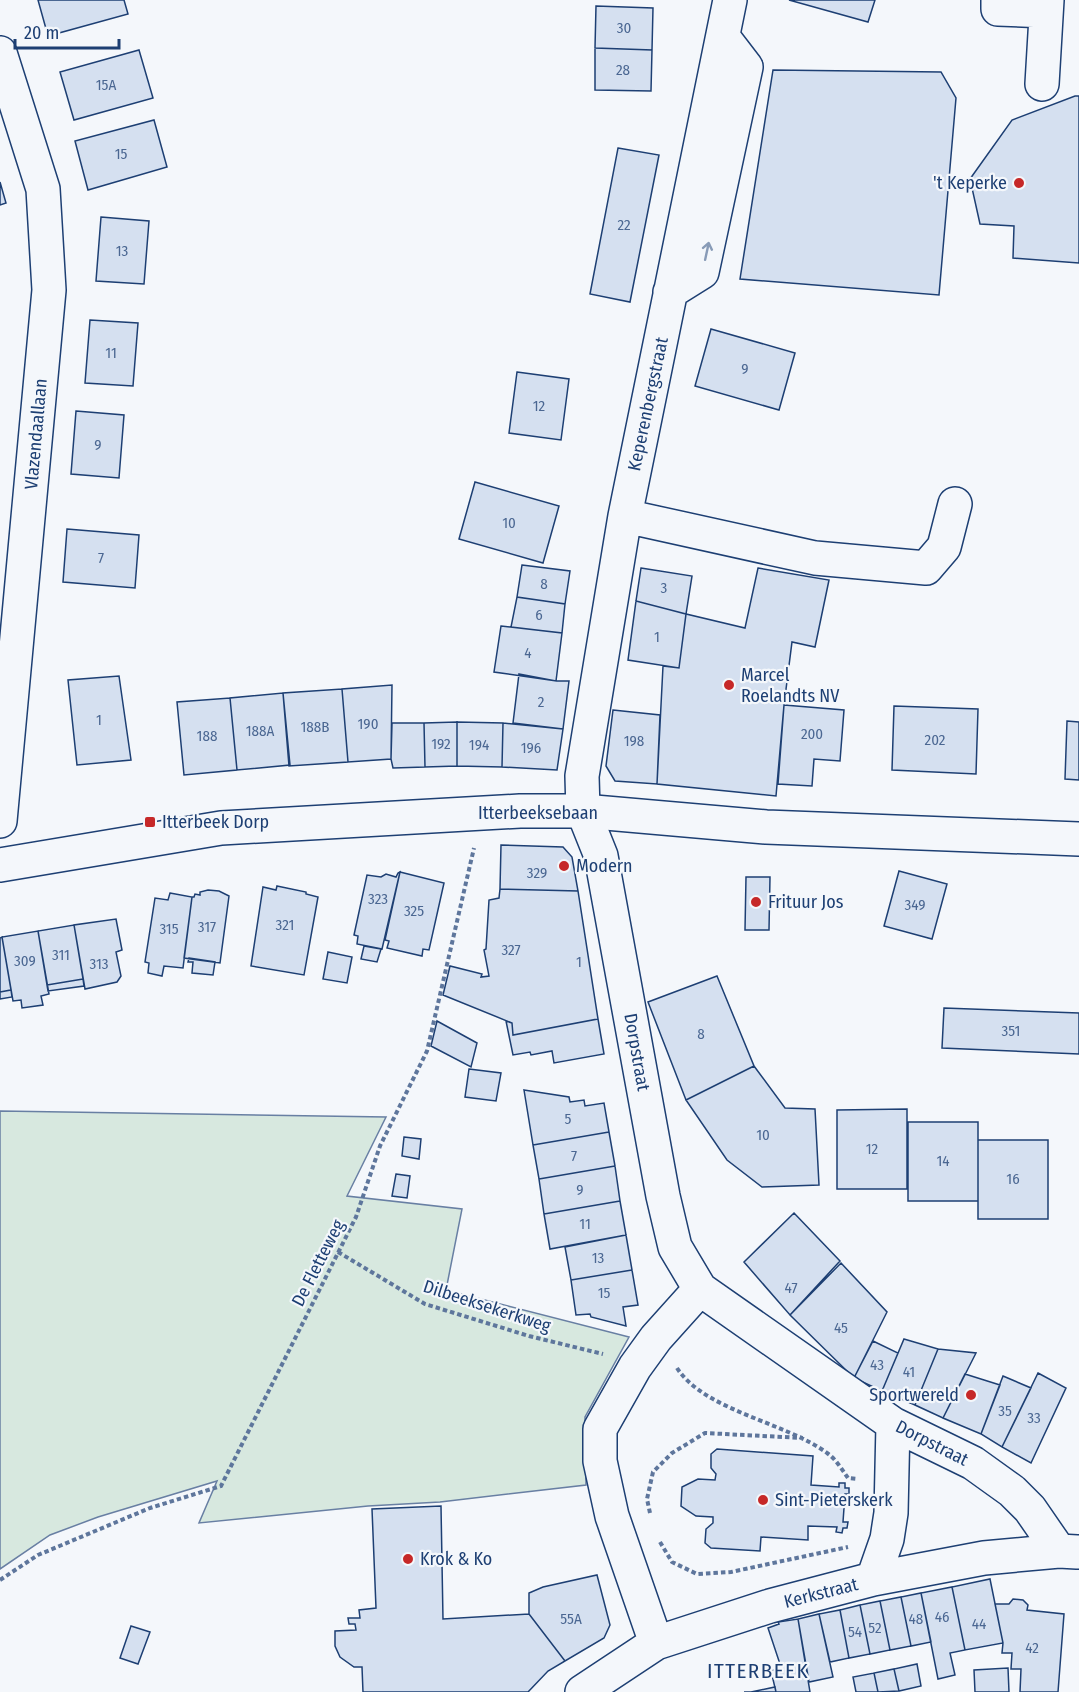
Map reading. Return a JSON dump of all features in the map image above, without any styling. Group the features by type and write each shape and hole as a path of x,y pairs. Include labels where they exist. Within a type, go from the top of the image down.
{"street":[{"name":"Keperenbergstraat","path":"583,811 582,776 625,516 730,0"},
{"path":"998,0 998,9 1046,6 1042,84"},
{"name":"Vlazendaallaan","path":"0,53 43,189 49,290 0,821"},
{"path":"625,516 815,558 926,568 944,547 956,504"},
{"name":"Itterbeeksebaan","path":"0,865 221,828 482,813 583,811 766,827 1079,839"},
{"name":"Dorpstraat","path":"583,811 601,856 665,1206 675,1247 700,1289 893,1424 973,1463 1012,1491 1069,1552"},
{"path":"656,1643 612,1516 600,1461 600,1429 635,1367 656,1338 700,1289"},
{"path":"873,1580 887,1539 891,1513 893,1424"},
{"name":"Kerkstraat","path":"582,1692 656,1643 770,1606 873,1580 984,1558 1069,1552"}],"path":[{"name":"De Fletteweg","path":"0,1580 38,1555 150,1508 221,1486 356,1216 380,1146 427,1051 482,813"},
{"name":"Dilbeeksekerkweg","path":"338,1252 425,1304 529,1336 606,1355 635,1367"},
{"path":"656,1338 680,1373 704,1396 803,1438 830,1454 848,1478 891,1483"},
{"path":"651,1520 647,1499 653,1472 672,1453 705,1433 803,1438"},
{"path":"657,1538 672,1562 697,1574 731,1572 887,1539"}],"shaded area":[{"path":"0,1111 386,1117 347,1196 462,1209 446,1290 629,1337 585,1417 586,1485 440,1502 368,1506 199,1523 217,1481 98,1517 50,1535 0,1569"}],"building":[{"path":"38,0 124,0 128,14 48,36"},
{"path":"789,0 875,0 868,22"},
{"path":"596,6 653,8 652,50 595,48"},
{"path":"595,48 652,50 651,91 595,90"},
{"path":"139,50 153,98 74,120 60,72"},
{"path":"773,70 941,72 956,98 939,295 740,279"},
{"path":"1079,96 1079,263 1013,258 1014,226 980,224 970,179 1012,120"},
{"path":"154,120 167,167 88,190 75,141"},
{"path":"618,148 659,155 630,302 590,294"},
{"path":"0,182 6,203 0,205"},
{"path":"101,217 149,221 144,284 96,281"},
{"path":"90,320 138,323 133,386 85,383"},
{"path":"711,329 795,353 779,410 695,386"},
{"path":"517,372 569,379 561,440 509,433"},
{"path":"76,411 124,415 119,478 71,474"},
{"path":"475,482 559,506 543,563 459,539"},
{"path":"67,529 139,535 135,588 63,582"},
{"path":"522,565 570,571 565,604 517,597"},
{"path":"641,568 692,576 686,614 636,601"},
{"path":"758,568 829,580 815,647 792,642 776,796 657,784 663,666 679,668 686,614 745,628"},
{"path":"517,597 565,604 562,633 511,627"},
{"path":"636,601 686,614 679,668 628,660"},
{"path":"501,626 562,633 556,681 494,672"},
{"path":"519,674 556,681 569,681 563,729 513,723"},
{"path":"119,676 131,760 77,765 68,680"},
{"path":"392,685 391,759 348,762 342,689"},
{"path":"342,689 348,762 289,766 283,693"},
{"path":"283,693 290,765 237,770 230,698"},
{"path":"230,698 237,770 184,775 177,702"},
{"path":"784,705 844,710 840,761 814,759 812,786 778,784"},
{"path":"894,706 978,709 976,774 892,770"},
{"path":"613,710 660,715 657,784 615,781 606,766"},
{"path":"1067,721 1079,722 1079,780 1065,779"},
{"path":"457,722 457,766 425,767 424,723"},
{"path":"457,722 503,723 502,767 457,766"},
{"path":"392,723 424,723 425,767 393,768"},
{"path":"503,723 563,729 557,770 502,767"},
{"path":"501,845 563,847 572,857 578,891 500,889"},
{"path":"899,871 947,884 932,939 884,926"},
{"path":"400,872 382,949 357,944 358,936 354,935 367,875 381,877 386,874 396,877"},
{"path":"400,872 444,883 429,950 423,949 422,956 387,948 389,941 385,940"},
{"path":"746,877 770,877 769,930 745,930"},
{"path":"277,886 318,897 304,975 251,966 263,887 276,890"},
{"path":"500,889 578,891 598,1019 513,1035 512,1023 443,995 450,966 482,974 481,977 489,976 484,950 486,949 489,900 499,898"},
{"path":"208,890 219,891 229,896 220,963 184,958 192,897"},
{"path":"170,893 192,897 183,968 164,966 162,976 148,973 149,963 145,962 155,898 168,900"},
{"path":"116,919 122,950 116,952 121,976 117,982 85,989 74,925"},
{"path":"74,925 83,979 47,985 38,931"},
{"path":"38,931 49,994 41,996 43,1005 22,1008 21,1000 13,1001 2,937"},
{"path":"2,937 11,990 0,992 0,938"},
{"path":"364,946 381,949 377,962 361,959"},
{"path":"328,952 352,957 347,983 323,979"},
{"path":"189,958 215,962 213,975 192,973 193,962 188,962"},
{"path":"717,976 754,1066 686,1100 648,1002"},
{"path":"83,979 84,986 48,991 47,985"},
{"path":"11,990 12,997 0,999 0,992"},
{"path":"944,1008 1079,1013 1079,1054 942,1048"},
{"path":"598,1019 604,1054 554,1063 552,1051 531,1055 530,1052 513,1055 506,1021 512,1023 513,1035"},
{"path":"437,1021 477,1043 471,1067 431,1046"},
{"path":"754,1066 785,1108 815,1109 819,1185 762,1187 727,1160 686,1100"},
{"path":"469,1069 501,1073 496,1101 465,1097"},
{"path":"524,1090 569,1097 570,1102 584,1100 585,1106 604,1103 609,1132 533,1145"},
{"path":"907,1109 907,1189 837,1189 837,1110"},
{"path":"908,1122 978,1122 978,1201 908,1201"},
{"path":"609,1132 615,1166 539,1179 533,1145"},
{"path":"404,1137 421,1139 419,1159 402,1156"},
{"path":"978,1140 1048,1140 1048,1219 978,1219"},
{"path":"615,1166 620,1201 544,1214 539,1179"},
{"path":"396,1174 410,1176 407,1198 392,1196"},
{"path":"620,1201 626,1235 550,1249 544,1214"},
{"path":"794,1213 840,1261 790,1315 744,1262"},
{"path":"626,1235 632,1270 571,1280 565,1247"},
{"path":"841,1263 887,1312 854,1378 790,1315"},
{"path":"632,1270 638,1305 623,1307 626,1326 591,1317 590,1314 576,1315 571,1280"},
{"path":"904,1339 938,1349 915,1405 882,1391"},
{"path":"873,1341 898,1353 882,1391 854,1378"},
{"path":"938,1349 976,1353 943,1418 915,1405"},
{"path":"1038,1373 1066,1388 1031,1463 1002,1447"},
{"path":"965,1374 1000,1385 981,1434 943,1418"},
{"path":"1003,1376 1031,1388 1002,1447 981,1434"},
{"name":"Sint-Pieterskerk","path":"717,1449 813,1456 811,1485 839,1487 839,1483 845,1483 845,1488 849,1488 849,1494 845,1494 843,1522 848,1522 847,1528 843,1528 842,1533 836,1532 837,1527 808,1526 808,1540 761,1537 760,1551 711,1548 705,1543 706,1529 713,1523 713,1517 696,1516 681,1506 682,1487 698,1479 715,1480 716,1474 711,1468 711,1454"},
{"name":"Krok & Ko","path":"441,1506 443,1619 529,1614 565,1661 548,1671 528,1692 363,1692 362,1667 354,1667 340,1657 335,1646 335,1631 356,1630 355,1624 349,1624 348,1618 360,1618 359,1610 376,1608 372,1509"},
{"path":"597,1575 610,1625 604,1638 565,1661 529,1614 529,1593 543,1587"},
{"path":"990,1579 1003,1643 965,1650 952,1587"},
{"path":"952,1587 965,1650 950,1653 955,1675 938,1679 921,1593"},
{"path":"921,1593 931,1642 911,1646 901,1597"},
{"path":"901,1597 911,1646 890,1650 880,1601"},
{"path":"1013,1599 1023,1600 1028,1605 1027,1610 1064,1614 1058,1692 1020,1692 1021,1669 1011,1669 1012,1653 1002,1653 1003,1643 995,1604 1009,1604"},
{"path":"880,1601 890,1650 870,1654 860,1605"},
{"path":"860,1605 870,1654 849,1658 840,1610"},
{"path":"840,1610 849,1658 830,1662 819,1614"},
{"path":"819,1614 833,1677 809,1682 798,1619"},
{"path":"798,1619 810,1692 776,1692 771,1671 781,1667 768,1628 779,1624 778,1622"},
{"path":"131,1626 150,1632 138,1664 120,1658"},
{"path":"917,1664 921,1686 899,1691 894,1669"},
{"path":"1008,1668 1009,1692 975,1692 974,1670"},
{"path":"894,1669 899,1691 878,1692 874,1673"},
{"path":"874,1673 878,1692 856,1692 853,1677"},
{"path":"775,1687 776,1692 751,1692"}],"place":[{"name":"'t Keperke","path":"1019,183"},
{"name":"Marcel Roelandts NV","path":"729,685"},
{"name":"Itterbeek Dorp","path":"150,822"},
{"name":"Modern","path":"564,866"},
{"name":"Frituur Jos","path":"756,902"},
{"name":"Sportwereld","path":"971,1395"},
{"name":"Sint-Pieterskerk","path":"763,1500"},
{"name":"Krok & Ko","path":"408,1559"}],"district":[{"name":"ITTERBEEK","path":"758,1671"}]}
